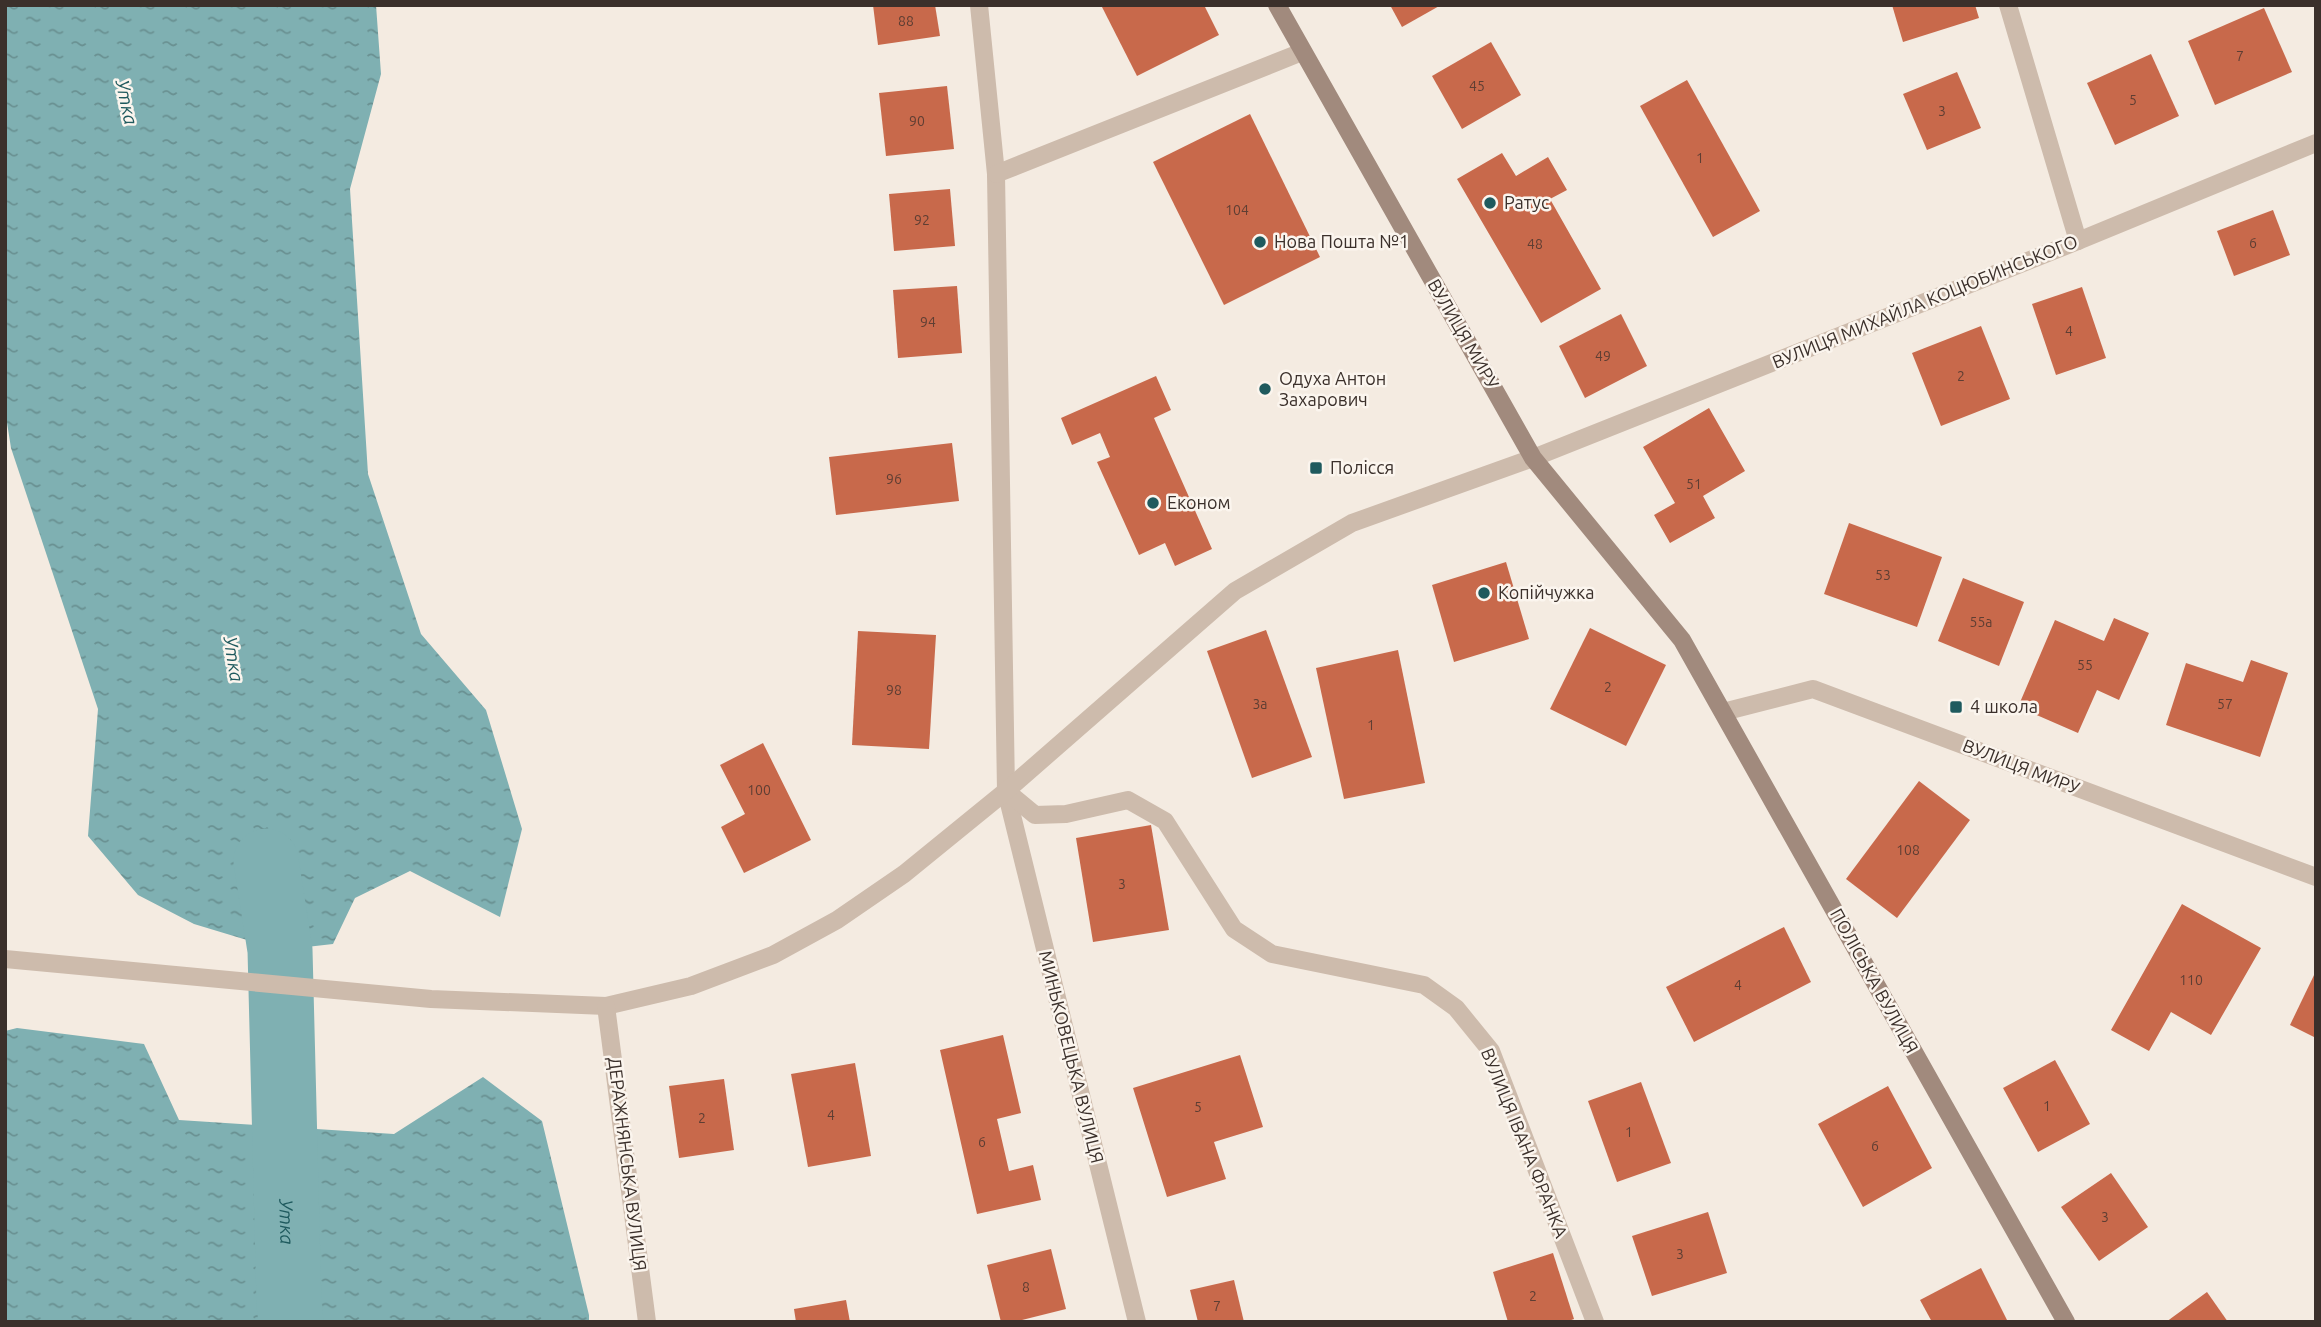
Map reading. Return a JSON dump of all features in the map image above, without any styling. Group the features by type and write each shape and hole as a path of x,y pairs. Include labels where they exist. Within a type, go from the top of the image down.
{"main road":[{"name":"ВУЛИЦЯ МИРУ","path":"1277,5 1533,458 1682,640"},
{"name":"ПОЛІСЬКА ВУЛИЦЯ","path":"1682,640 2066,1322"}],"street":[{"name":"МИНЬКОВЕЦЬКА ВУЛИЦЯ","path":"979,5 996,174 1006,792 1137,1322"},
{"path":"2008,5 2078,241"},
{"path":"996,174 1302,52"},
{"name":"ВУЛИЦЯ МИХАЙЛА КОЦЮБИНСЬКОГО","path":"5,959 431,999 606,1006 691,986 773,955 837,920 904,874 1006,792 1235,591 1352,523 1533,458 2316,143"},
{"name":"ВУЛИЦЯ МИРУ","path":"1723,712 1813,689 2316,877"},
{"name":"ВУЛИЦЯ ІВАНА ФРАНКА","path":"1006,792 1035,815 1066,814 1128,800 1165,821 1234,929 1272,954 1424,985 1456,1008 1491,1051 1595,1322"},
{"name":"ДЕРАЖНЯНСЬКА ВУЛИЦЯ","path":"606,1006 648,1322"}],"water":[{"path":"5,5 376,5 381,74 350,189 368,474 421,634 486,710 522,829 500,917 410,871 355,898 333,944 280,950 194,924 138,895 88,836 98,709 11,448 5,410"},
{"path":"17,1028 144,1044 179,1120 394,1134 483,1077 542,1121 589,1322 5,1322 5,1031"}],"building":[{"path":"873,5 935,5 940,36 878,45"},
{"path":"1101,5 1204,5 1219,35 1137,76"},
{"path":"1390,5 1441,5 1402,27"},
{"path":"1892,5 1975,5 1979,18 1903,42"},
{"path":"2264,8 2292,72 2215,105 2188,41"},
{"path":"1491,42 1521,95 1462,129 1432,76"},
{"path":"2151,54 2179,116 2115,145 2087,83"},
{"path":"1957,72 1981,128 1927,150 1903,94"},
{"path":"1687,80 1760,211 1713,237 1640,106"},
{"path":"947,86 954,149 886,156 879,93"},
{"path":"1250,114 1320,257 1224,305 1153,162"},
{"path":"1502,153 1516,176 1548,157 1567,190 1550,199 1601,289 1541,323 1457,179"},
{"path":"950,189 955,246 894,251 889,194"},
{"path":"2273,210 2290,255 2234,276 2217,231"},
{"path":"957,286 962,353 898,358 893,290"},
{"path":"2082,287 2106,358 2056,375 2032,304"},
{"path":"1621,314 1647,366 1585,398 1559,346"},
{"path":"1981,326 2010,399 1941,426 1912,353"},
{"name":"Економ","path":"1156,376 1171,410 1154,418 1212,549 1175,566 1165,543 1139,555 1097,462 1110,457 1100,433 1072,445 1061,418"},
{"path":"1709,408 1745,471 1703,496 1715,518 1670,543 1654,515 1675,503 1643,447"},
{"path":"952,443 959,501 836,515 829,457"},
{"path":"1849,523 1942,557 1917,627 1824,594"},
{"path":"1506,562 1529,639 1454,662 1432,585"},
{"path":"1963,578 2024,602 1999,666 1938,641"},
{"path":"2114,618 2149,633 2119,700 2097,690 2078,733 2018,707 2055,620 2104,641"},
{"path":"1590,628 1666,665 1626,746 1550,709"},
{"path":"1266,630 1312,757 1252,778 1207,651"},
{"path":"858,631 936,635 929,749 852,745"},
{"path":"1398,650 1425,783 1344,799 1316,668"},
{"path":"2251,660 2288,673 2260,757 2166,725 2186,663 2243,682"},
{"path":"763,743 811,840 744,873 721,827 745,814 720,765"},
{"path":"1919,781 1970,820 1897,918 1846,879"},
{"path":"1151,825 1169,930 1093,942 1076,838"},
{"path":"2182,904 2261,948 2211,1035 2171,1012 2149,1051 2111,1030"},
{"path":"1784,927 1811,982 1694,1042 1666,987"},
{"path":"2316,971 2316,1038 2290,1025"},
{"path":"1003,1035 1021,1113 997,1119 1009,1171 1033,1165 1041,1200 977,1214 940,1050"},
{"path":"1240,1055 1263,1127 1214,1142 1226,1179 1167,1197 1133,1088"},
{"path":"2055,1060 2090,1124 2038,1152 2003,1088"},
{"path":"855,1063 871,1156 808,1167 791,1074"},
{"path":"724,1079 734,1150 679,1158 669,1086"},
{"path":"1641,1082 1671,1163 1617,1182 1588,1101"},
{"path":"1888,1086 1932,1168 1863,1207 1818,1124"},
{"path":"2111,1173 2148,1227 2099,1261 2061,1207"},
{"path":"1708,1212 1727,1273 1652,1296 1632,1236"},
{"path":"1051,1249 1066,1309 1014,1322 1001,1322 987,1265"},
{"path":"1553,1253 1574,1319 1566,1322 1508,1322 1493,1272"},
{"path":"1981,1268 2008,1322 1932,1322 1920,1300"},
{"path":"1234,1280 1244,1322 1198,1322 1190,1290"},
{"path":"2207,1292 2228,1322 2166,1322"},
{"path":"846,1300 850,1322 796,1322 794,1309"}],"waterway":[{"name":"Утка","path":"266,861 280,950 291,1322"}],"place":[{"name":"Ратус","path":"1490,203"},
{"name":"Нова Пошта №1","path":"1260,242"},
{"name":"Одуха Антон Захарович","path":"1265,389"},
{"name":"Полісся","path":"1316,468"},
{"name":"Економ","path":"1153,503"},
{"name":"Копійчужка","path":"1484,593"},
{"name":"4 школа","path":"1956,707"}]}
